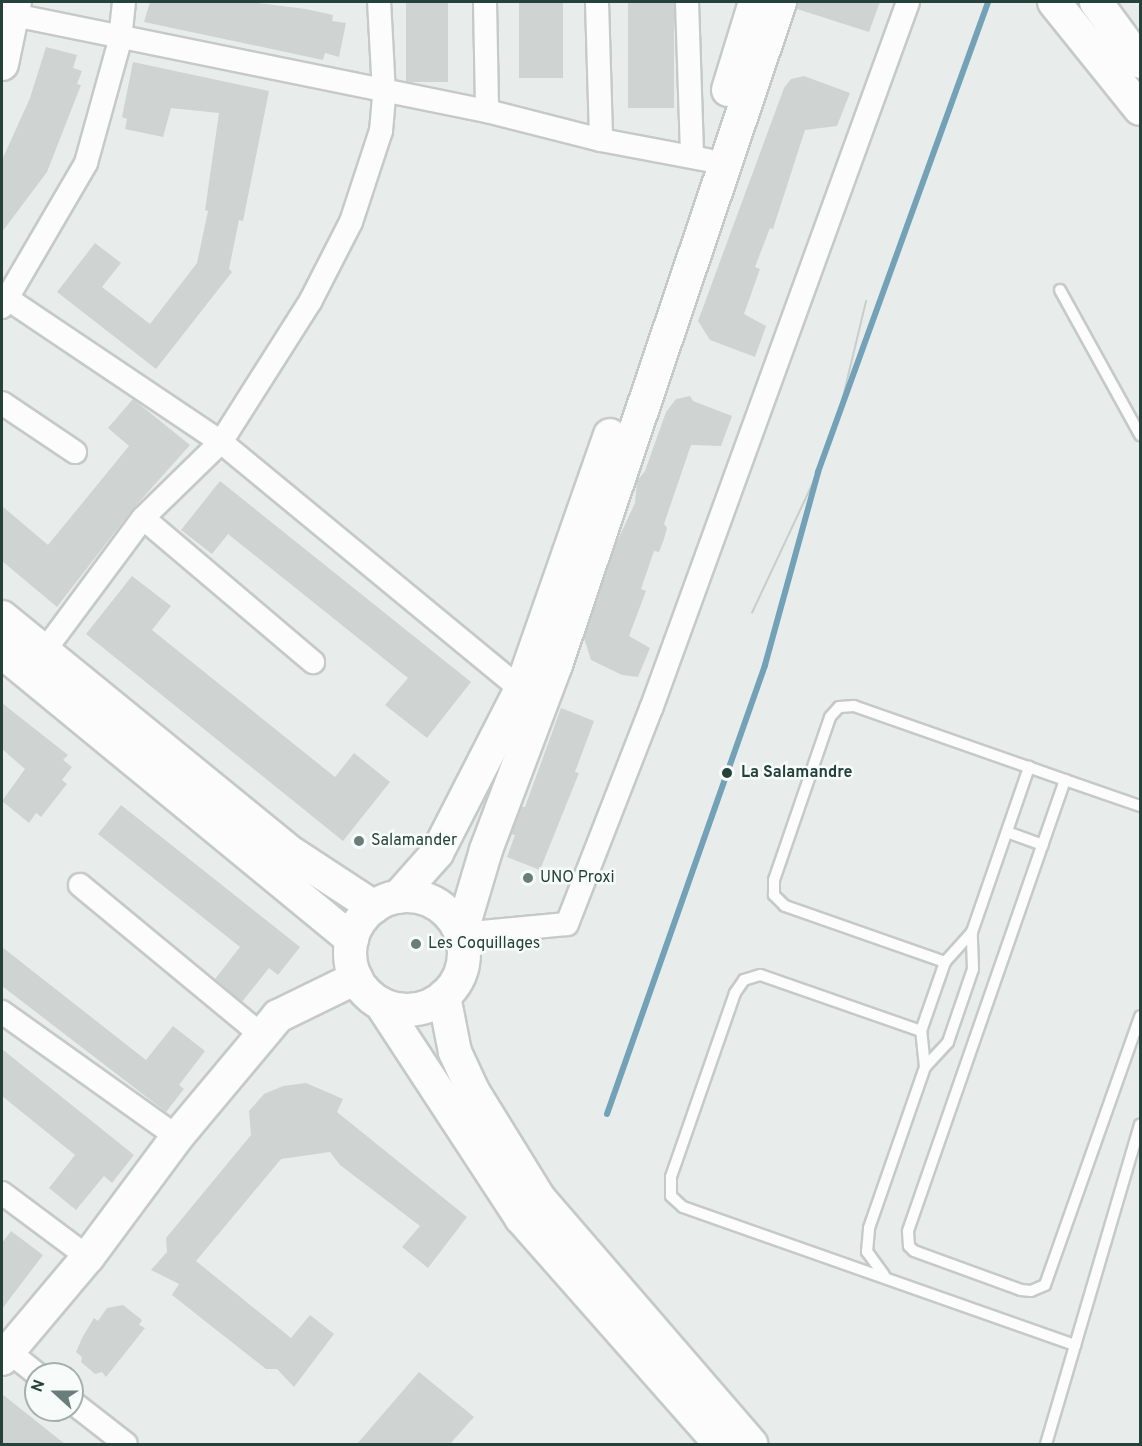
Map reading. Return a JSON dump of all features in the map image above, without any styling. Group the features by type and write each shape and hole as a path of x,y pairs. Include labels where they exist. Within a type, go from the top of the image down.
{"street":[{"path":"123,2 120,40 86,163 4,301 221,442 521,689"},
{"path":"45,650 143,518 221,442 310,302 351,222 381,131 384,93 379,2"},
{"path":"485,2 487,111"},
{"path":"597,2 601,140"},
{"path":"687,2 699,157"},
{"path":"720,1444 521,1218 381,1004 356,978 350,960 352,940 364,916 386,902 437,853 521,689 699,157 755,2"},
{"path":"461,934 486,850 556,665 780,2"},
{"path":"461,934 567,924 651,709 908,2"},
{"path":"1054,2 1140,109"},
{"path":"1096,2 1140,62"},
{"path":"2,64 15,8 120,40 384,93 487,111 601,140 699,157"},
{"path":"2,403 75,452"},
{"path":"143,518 313,662"},
{"path":"2,616 293,854 386,902 418,897 436,904 451,917 461,934 464,953 460,973 444,996 417,1010 381,1004"},
{"path":"2,652 352,940"},
{"path":"80,885 261,1035"},
{"path":"24,1365 4,1352 88,1257 177,1137 261,1035 278,1016 356,978"},
{"path":"444,996 455,1052 473,1091 539,1198 751,1444"},
{"path":"2,1012 177,1137"},
{"path":"2,1193 88,1257"},
{"path":"84,1411 126,1444"}],"lane":[{"path":"1059,290 1140,435"},
{"path":"945,962 785,906 774,895 774,880 830,717 840,706 854,706 1140,806"},
{"path":"892,1280 872,1263 867,1239 925,1067 948,1042 973,969 972,932 1029,767"},
{"path":"1065,780 908,1232 909,1246 914,1251 1021,1290 1030,1291 1045,1285 1140,1016"},
{"path":"1007,832 1043,845"},
{"path":"925,1067 921,1031 945,962 972,932"},
{"path":"921,1031 760,975 744,980 735,993 669,1188 671,1196 683,1207 1075,1345"},
{"path":"1046,1444 1140,1125"}],"building":[{"path":"150,2 251,2 306,9 333,15 332,21 346,23 339,57 325,53 323,60 144,22"},
{"path":"406,2 448,2 448,82 406,82"},
{"path":"519,2 563,2 563,78 519,78"},
{"path":"628,2 674,2 674,108 628,108"},
{"path":"798,2 880,2 869,32 797,9"},
{"path":"46,47 77,55 73,68 82,71 77,84 81,85 47,172 2,232 2,160 30,98"},
{"path":"133,62 269,91 243,221 239,220 229,269 232,272 156,369 57,292 95,243 121,263 102,287 150,324 197,263 208,211 205,210 219,113 171,108 163,137 125,129 127,119 122,117"},
{"path":"804,76 850,93 837,126 805,130 773,229 770,228 755,267 760,269 744,314 766,326 755,357 710,340 698,321 784,88 791,79"},
{"path":"690,396 693,401 732,416 721,446 691,445 664,524 667,528 664,539 659,552 654,551 641,589 646,591 629,636 650,648 638,677 622,675 591,660 584,638 614,548 635,503 637,481 645,471 666,412 676,399"},
{"path":"133,399 190,445 132,510 57,607 2,561 2,506 48,545 129,446 108,428"},
{"path":"220,481 471,682 427,738 385,705 408,678 228,534 212,554 181,530"},
{"path":"132,576 171,606 152,630 335,777 354,753 390,782 343,841 86,634"},
{"path":"2,703 68,755 63,760 72,767 62,780 67,784 41,817 36,813 29,823 2,801 25,769 2,749"},
{"path":"561,708 594,721 575,772 579,773 540,870 507,857 515,835 511,834 522,807 525,807"},
{"path":"121,805 300,947 278,975 269,968 242,1002 215,979 240,947 98,834"},
{"path":"2,947 146,1060 173,1026 205,1051 179,1085 184,1089 166,1112 2,986"},
{"path":"2,1049 134,1155 112,1183 104,1176 76,1210 49,1188 75,1155 2,1096"},
{"path":"306,1083 343,1099 337,1112 467,1217 428,1268 402,1247 420,1226 340,1165 330,1152 281,1159 196,1261 291,1338 310,1315 334,1334 294,1387 277,1369 266,1369 172,1295 179,1284 151,1270 167,1252 166,1238 251,1135 249,1111 264,1094 283,1086"},
{"path":"11,1231 43,1255 2,1309 2,1243"},
{"path":"123,1305 142,1320 139,1325 145,1328 106,1377 102,1372 95,1374 84,1362 81,1362 82,1357 76,1352 94,1318 98,1321 107,1308"},
{"path":"419,1372 474,1417 450,1444 357,1444"},
{"path":"2,1394 24,1411 24,1422 37,1422 65,1444 2,1444"}],"tram line":[{"path":"838,418 866,301"},
{"path":"752,613 818,472"}],"transit line":[{"path":"607,1114 765,665 818,472 988,2"}],"place":[{"name":"La Salamandre","path":"727,773"},
{"name":"Salamander","path":"359,841"},
{"name":"UNO Proxi","path":"528,878"},
{"name":"Les Coquillages","path":"416,944"}]}
